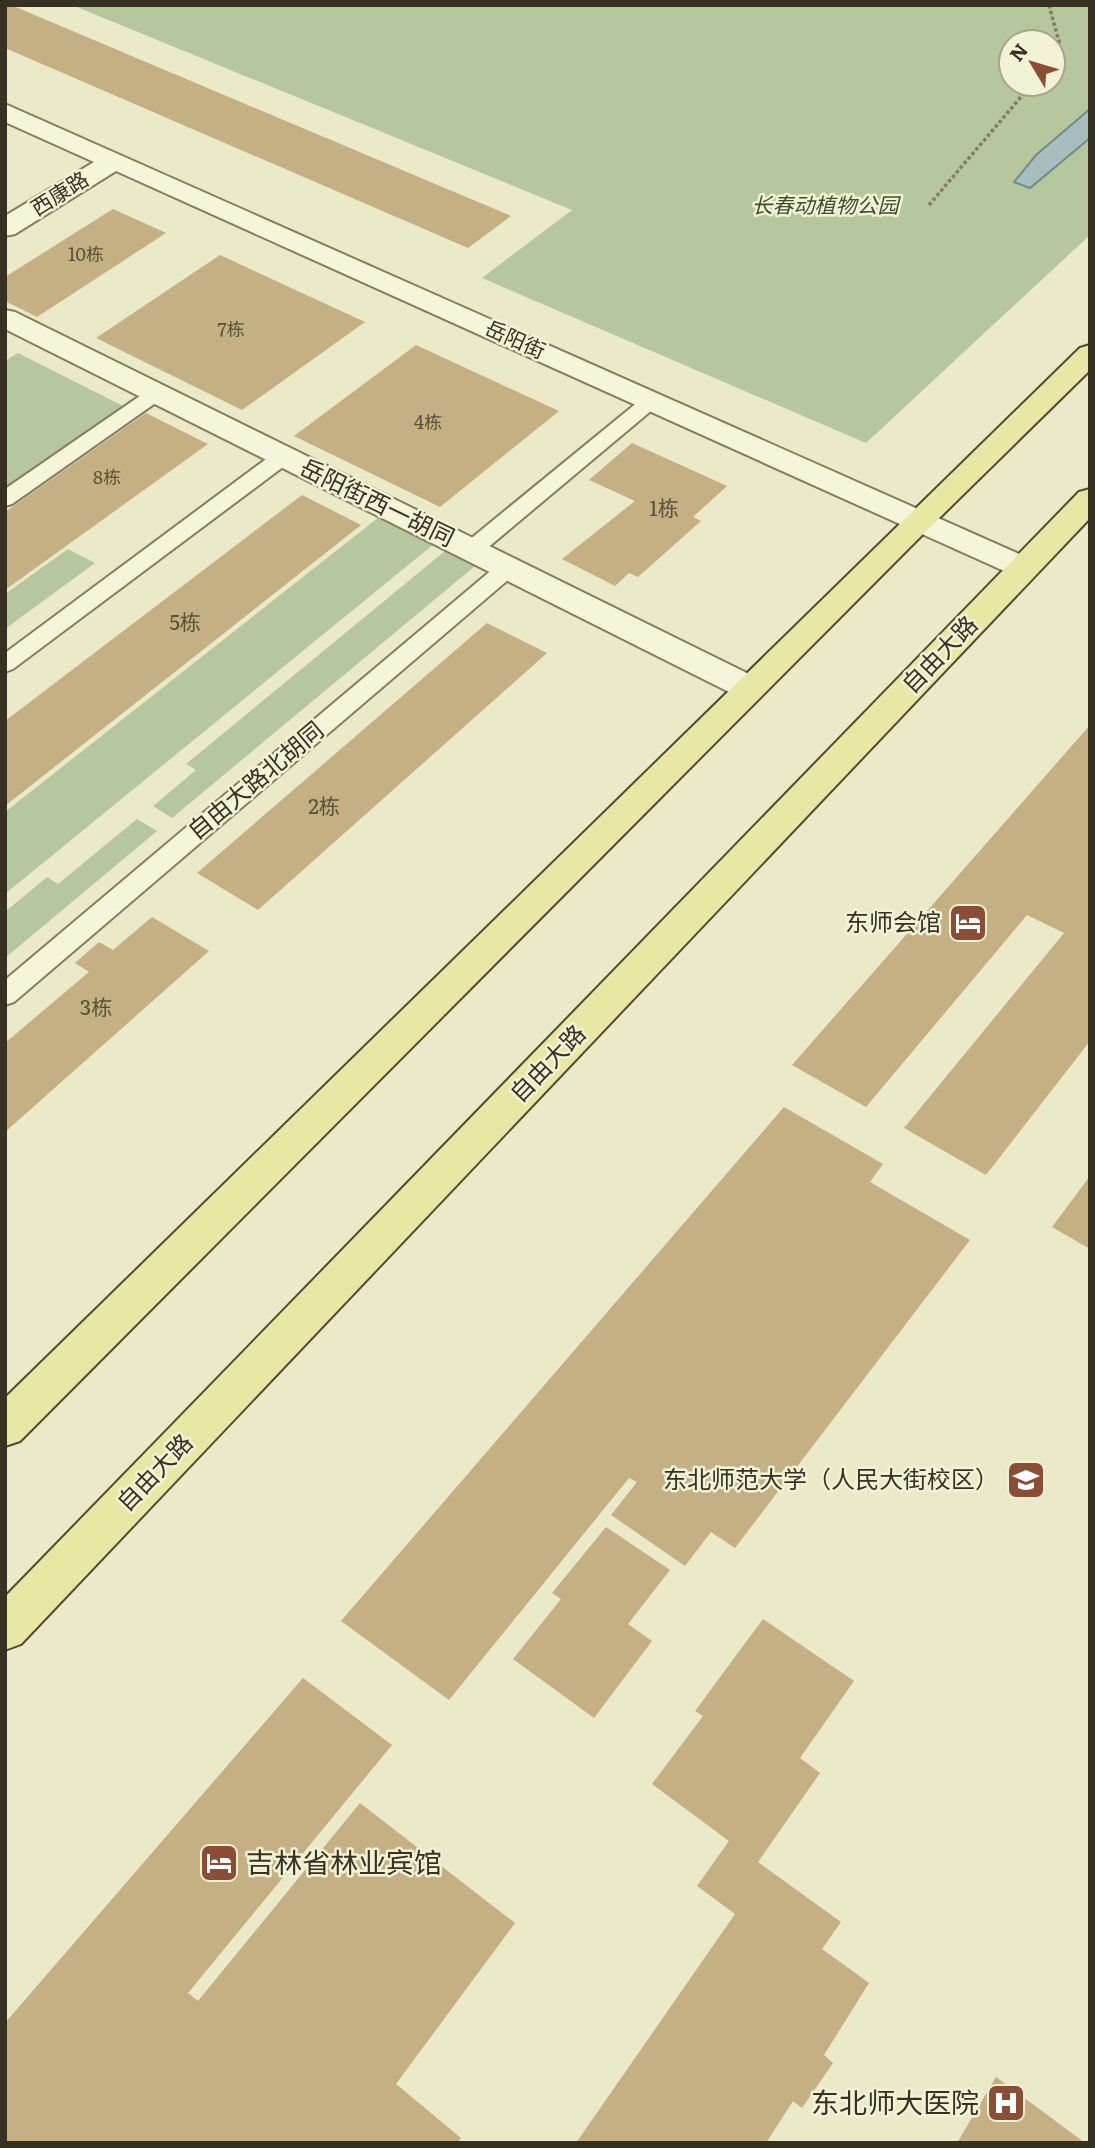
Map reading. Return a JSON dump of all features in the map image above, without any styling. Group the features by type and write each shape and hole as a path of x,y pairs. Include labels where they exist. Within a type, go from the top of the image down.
{"main road":[{"path":"5,1427 749,688 1090,354"},
{"name":"自由大路","path":"5,1629 1090,499"}],"street":[{"name":"岳阳街","path":"5,113 1024,568"},
{"name":"西康路","path":"5,228 114,161"},
{"name":"岳阳街西一胡同","path":"5,318 749,688"}],"lane":[{"path":"5,499 157,393"},
{"path":"471,550 651,401"},
{"path":"5,664 284,456"},
{"name":"自由大路北胡同","path":"5,995 508,568"}],"path":[{"path":"1049,5 1055,28"},
{"path":"929,205 1020,98"}],"green space":[{"name":"长春动植物公园","path":"72,5 1090,5 1090,235 866,443 482,278 572,210"},
{"path":"18,353 123,406 5,487 5,361"},
{"path":"379,517 434,544 5,894 5,812"},
{"path":"68,549 95,563 5,629 5,594"},
{"path":"445,551 475,566 172,818 153,806 196,770 186,764"},
{"path":"137,819 157,831 5,958 5,912 47,877 58,884"}],"shaded area":[{"path":"1090,109 1090,138 1030,188 1014,182 1036,155"}],"building":[{"path":"5,5 11,5 511,216 468,248 5,48"},
{"path":"113,209 166,233 37,317 5,301 5,277"},
{"path":"220,255 365,322 242,410 96,338"},
{"path":"416,345 559,411 440,507 294,436"},
{"path":"146,413 208,444 5,590 5,512"},
{"path":"632,443 727,486 693,517 701,521 638,577 629,573 615,586 562,559 635,501 589,480"},
{"path":"302,495 361,525 5,806 5,721"},
{"path":"487,623 547,653 258,910 197,873"},
{"name":"东师会馆","path":"1090,725 1090,1041 986,1175 904,1128 1064,933 1027,915 866,1107 792,1065"},
{"path":"152,917 209,951 5,1132 5,1043 89,972 75,963 99,942 113,950"},
{"path":"784,1107 883,1164 870,1182 970,1240 735,1548 711,1532 685,1566 611,1515 637,1482 629,1478 449,1700 341,1621"},
{"path":"1090,1176 1090,1249 1052,1227"},
{"path":"606,1527 670,1570 628,1624 652,1641 594,1718 513,1659 561,1599 552,1593"},
{"path":"763,1619 854,1681 800,1758 820,1773 758,1862 841,1922 822,1949 869,1983 824,2055 833,2063 802,2108 793,2101 766,2143 576,2143 735,1914 697,1886 729,1841 652,1784 703,1716 695,1711"},
{"name":"吉林省林业宾馆","path":"303,1678 392,1745 188,1993 198,2001 360,1803 515,1923 396,2084 461,2138 457,2143 5,2143 5,2023"},
{"name":"东北师大医院","path":"996,2077 1065,2128 1085,2143 957,2143"}],"place":[{"name":"东师会馆","path":"968,923"},
{"name":"东北师范大学（人民大街校区）","path":"1026,1480"},
{"name":"吉林省林业宾馆","path":"219,1863"},
{"name":"东北师大医院","path":"1006,2103"}]}
